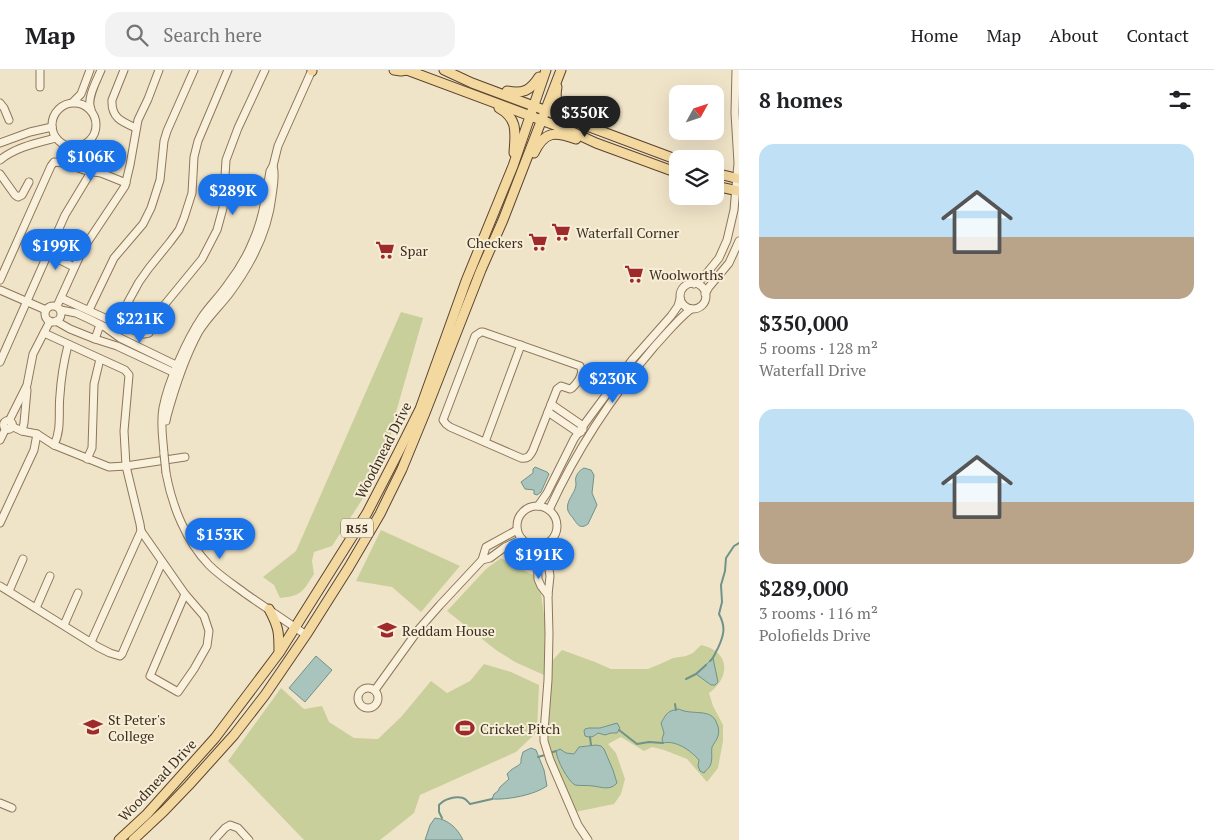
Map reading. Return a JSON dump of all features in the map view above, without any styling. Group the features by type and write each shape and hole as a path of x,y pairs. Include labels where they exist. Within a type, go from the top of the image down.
{"main road":[{"path":"394,70 407,70 669,170"},
{"path":"444,70 472,83 669,157"},
{"path":"472,83 508,92 523,92 533,86 545,70"},
{"name":"Woodmead Drive","path":"119,840 147,814 215,738 296,628 366,513 420,409 466,281 513,166 545,70"},
{"path":"562,70 556,90 557,103 571,117 586,126"},
{"name":"Woodmead Drive","path":"133,840 177,798 234,735 265,695 306,635 380,514 402,469 478,278 504,220 541,120 562,70"},
{"path":"483,99 508,114 513,123 515,136 513,166"},
{"path":"523,171 541,141 550,134 565,135 596,143"},
{"path":"724,175 738,179"},
{"path":"724,188 737,190"},
{"path":"269,610 279,632 279,652"}],"street":[{"path":"40,70 40,87"},
{"path":"73,102 81,94 90,70"},
{"path":"91,109 83,104 73,102 63,105 55,112 52,122 56,138 66,146 79,147 94,135 97,129 96,116 89,105 101,70"},
{"path":"124,70 111,105 114,115 118,119 136,128"},
{"path":"22,431 27,385 34,354 44,333 53,321 61,315 59,308 61,298 83,249 124,189 138,120 159,70"},
{"path":"89,310 114,258 143,224 151,208 160,180 164,141 167,131 194,70"},
{"path":"118,324 139,282 170,242 184,218 192,192 194,157 198,141 228,70"},
{"path":"61,298 118,324 144,334 149,332 161,309 197,266 217,230 224,208 226,160 238,128 265,70"},
{"path":"306,635 219,574 200,555 178,516 168,488 162,432 163,409 191,336 202,317 228,284 253,241 262,216 270,171 274,166 278,146 312,70"},
{"path":"538,506 582,430 632,360 675,310 683,288 702,279 719,258 724,247 734,210 738,179 735,113 736,70"},
{"path":"0,102 9,120"},
{"path":"0,143 30,132 52,127"},
{"path":"0,160 22,148 56,138"},
{"path":"0,280 54,162 101,173 126,183"},
{"path":"0,362 65,215 91,172"},
{"path":"0,174 18,197 22,195 29,182"},
{"path":"549,510 592,430 643,360 680,318 691,309 698,308 703,304 705,294 729,263 739,240"},
{"path":"48,254 74,267"},
{"path":"694,284 701,287 705,294"},
{"path":"0,290 46,310"},
{"path":"680,299 684,306 691,309"},
{"path":"118,342 95,340 70,329 45,316 46,310 52,305 76,313 100,325 118,342 178,370"},
{"path":"95,340 100,325"},
{"path":"483,332 521,345 581,367 582,373 574,387 570,389 559,386 528,458 521,458 444,423 444,418 476,334 483,332"},
{"path":"44,333 125,370 129,375 124,431 126,466 140,530 91,642"},
{"path":"54,445 59,432 60,394 68,344"},
{"path":"485,442 521,345"},
{"path":"88,459 92,448 94,384 100,359"},
{"path":"0,440 6,424 27,385"},
{"path":"551,404 582,430 586,439"},
{"path":"548,412 582,430 592,430"},
{"path":"6,424 22,431 37,434 54,445 109,468 185,456"},
{"path":"0,523 34,450 37,434"},
{"path":"538,506 549,510 557,524 556,532 551,539 545,544 537,546 529,544 522,539 516,524 521,512 526,508 538,506"},
{"path":"140,530 185,594 204,616 209,630 208,646 178,692 150,676 185,594"},
{"path":"482,560 487,545 517,530"},
{"path":"375,690 419,629 482,560 492,557 522,539"},
{"path":"545,544 550,571 548,595 548,680 544,732 546,746 550,760 578,825 588,840"},
{"path":"537,546 538,579 543,590 548,595"},
{"path":"9,591 23,559"},
{"path":"0,586 110,654 120,656 162,562"},
{"path":"36,608 50,576"},
{"path":"64,625 78,593"},
{"path":"0,803 12,808"},
{"path":"214,840 230,825 238,828 249,840"}],"green space":[{"path":"401,312 423,318 392,426 390,444 371,486 332,546 314,552 312,561 314,574 307,585 298,594 280,598 274,585 263,577 296,551"},
{"path":"381,530 460,566 421,612 392,587 356,581"},
{"path":"501,558 533,575 541,593 545,623 544,675 515,662 496,650 447,611 486,569"},
{"path":"701,645 711,648 718,653 724,665 721,680 709,693 713,706 723,725 723,741 718,768 707,782 687,759 652,747 644,751 621,737 608,744 616,753 625,779 621,794 614,804 575,812 549,750 548,730 552,661 562,650 611,669 648,669 673,658 693,653"},
{"path":"484,664 511,672 539,685 537,732 516,752 420,795 414,813 380,840 304,840 228,761 281,688 304,709 322,706 329,722 354,738 378,739 401,717 431,681 447,693 470,681"}],"water":[{"path":"535,467 549,474 541,492 537,495 534,494 534,490 525,489 521,482 533,473"},
{"path":"584,468 591,470 594,475 592,493 597,505 588,524 579,526 568,512 567,507 576,485 576,477 579,471"},
{"path":"316,656 332,670 305,702 289,688"},
{"path":"713,658 718,682 715,685 711,685 696,674"},
{"path":"679,709 711,715 718,726 717,739 712,747 711,764 704,773 700,771 698,766 699,760 687,749 678,744 663,743 664,733 661,723 668,713"},
{"path":"617,723 620,728 617,733 605,735 598,733 592,737 585,736 585,729 600,728"},
{"path":"596,745 604,749 617,783 612,787 606,788 575,785 563,770 556,751 560,749 566,753 574,754 579,747"},
{"path":"531,748 536,750 544,770 547,786 521,796 492,799 494,794 509,779 507,774 521,763 523,752"},
{"path":"435,818 444,820 452,825 463,840 425,840 430,825"}],"waterway":[{"path":"710,661 723,635 723,623 719,614 722,602 721,585 726,558 734,546 739,543"},
{"path":"686,679 696,674 706,665"},
{"path":"675,704 676,710"},
{"path":"619,730 637,744 649,742 663,743"},
{"path":"590,737 591,745"},
{"path":"550,753 556,751"},
{"path":"538,757 545,755"},
{"path":"442,818 439,812 439,805 450,798 463,798 470,804 492,799"}],"place":[{"name":"Waterfall Corner","path":"561,232"},
{"name":"Checkers","path":"538,242"},
{"name":"Spar","path":"385,250"},
{"name":"Woolworths","path":"634,274"},
{"name":"Reddam House","path":"387,630"},
{"name":"St Peter's College","path":"93,727"},
{"name":"Cricket Pitch","path":"465,728"}]}
